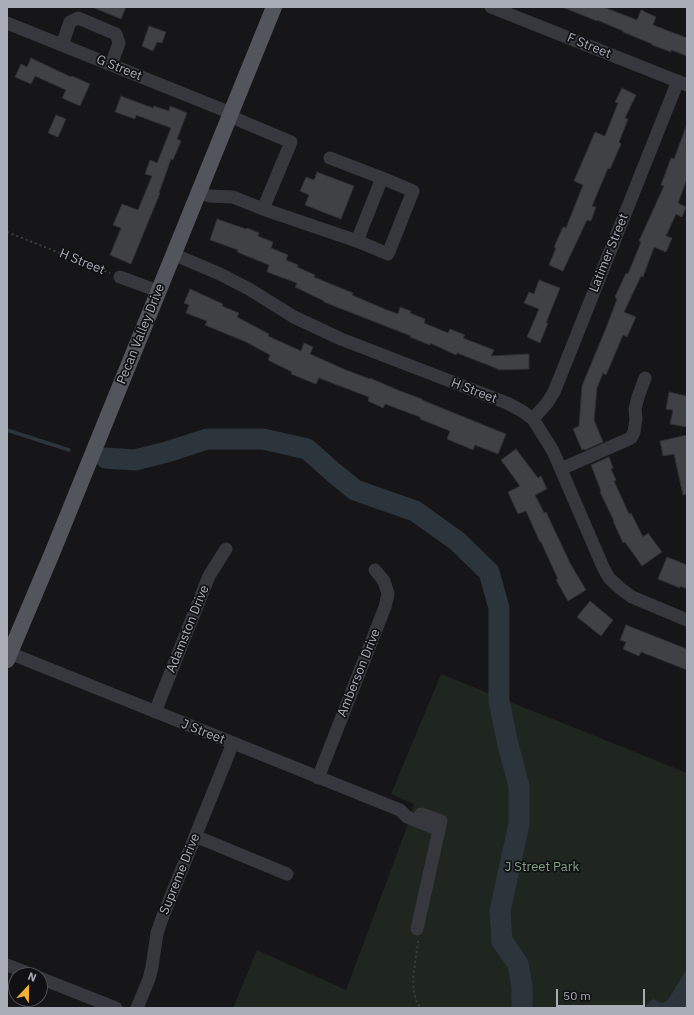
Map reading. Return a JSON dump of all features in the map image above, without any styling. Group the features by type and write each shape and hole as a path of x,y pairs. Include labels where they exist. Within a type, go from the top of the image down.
{"main road":[{"name":"Pecan Valley Drive","path":"8,655 53,551 274,7"}],"street":[{"name":"F Street","path":"491,7 682,83"},
{"path":"62,45 70,22 78,18 116,34 119,43 111,65"},
{"name":"G Street","path":"7,23 231,113 235,118 241,121 291,142 263,209"},
{"name":"Latimer Street","path":"533,419 547,403 554,392 682,83"},
{"path":"199,191 209,196 233,197 263,209 357,241 388,254 413,191 330,158"},
{"path":"357,241 382,178"},
{"name":"H Street","path":"173,254 220,274 249,289 294,317 341,339 507,403 522,411 533,419 553,451 603,568 609,578 632,597 687,620"},
{"name":"H Street","path":"120,277 158,291"},
{"path":"560,469 631,438 634,432 636,419 635,409 645,378"},
{"name":"Adamston Drive","path":"155,712 209,576 226,549"},
{"name":"Amberson Drive","path":"318,778 385,607 388,594 384,581 375,570"},
{"name":"J Street","path":"8,655 400,810 408,817 440,826 416,929"},
{"name":"Supreme Drive","path":"137,1008 149,979 157,933 233,743"},
{"path":"195,836 288,874"},
{"path":"48,981 116,1008"}],"path":[{"name":"H Street","path":"7,232 120,277"},
{"path":"416,929 418,934 413,978 414,992 417,1003 421,1008"}],"green space":[{"name":"J Street Park","path":"441,674 687,773 687,1008 233,1008 257,950 346,990 408,824 414,804 391,794"}],"shaded area":[{"path":"687,969 687,1008 643,1008 653,999 662,1003 668,1000"}],"building":[{"path":"92,7 126,7 121,19"},
{"path":"562,7 603,7 637,20 641,10 656,17 653,25 687,38 687,56 652,45 597,20"},
{"path":"149,26 166,32 162,43 157,42 153,51 142,46"},
{"path":"31,58 71,77 72,76 90,84 80,106 62,98 66,90 35,76 31,84 15,77 21,64 27,67"},
{"path":"622,88 636,95 625,118 628,119 619,142 621,144 610,169 608,168 592,206 596,207 591,221 587,220 563,271 549,265 556,248 554,247 563,227 566,228 583,185 574,181 595,132 605,136 618,103 615,102"},
{"path":"121,96 153,108 154,106 169,111 170,106 187,113 177,139 181,141 173,160 171,159 160,193 131,264 110,255 121,228 113,225 122,204 138,210 152,176 145,174 150,160 157,163 171,128 136,115 135,119 115,112"},
{"path":"56,115 66,119 58,137 48,133"},
{"path":"686,127 687,179 678,203 686,207 682,217 676,214 666,236 672,238 666,252 654,247 643,277 641,276 624,312 636,317 627,337 623,335 606,375 603,373 597,388 594,420 603,442 582,450 573,429 579,426 582,386 617,299 615,297 626,273 628,274 641,242 639,241 664,186 661,185 671,158 674,159"},
{"path":"317,172 354,186 341,219 305,205 309,195 300,191 306,177 314,180"},
{"path":"217,219 259,233 258,236 273,242 271,248 288,255 286,260 315,275 314,277 353,293 352,295 387,310 398,314 400,307 425,319 424,323 448,333 450,329 465,335 463,338 494,350 491,356 529,354 529,369 498,370 457,353 456,355 430,343 430,345 324,302 295,287 297,283 267,272 269,265 237,252 238,250 210,240"},
{"path":"539,280 560,288 540,343 527,337 539,309 524,303 529,292 534,294"},
{"path":"190,289 239,313 237,317 269,334 268,336 301,351 304,343 313,347 310,354 346,370 370,378 506,434 498,454 475,445 473,450 447,439 450,431 420,419 420,417 385,404 383,408 368,401 369,397 319,378 316,384 291,374 292,372 268,360 270,355 246,342 205,325 207,321 186,313 189,305 184,303"},
{"path":"669,392 687,396 687,427 670,424 673,410 666,409"},
{"path":"687,435 687,494 683,495 674,454 663,456 660,441"},
{"path":"516,449 538,478 541,476 547,489 535,495 544,513 546,512 570,563 586,590 568,601 556,580 558,579 526,511 518,514 508,492 520,486 501,460"},
{"path":"609,457 613,468 611,469 616,480 614,481 629,514 631,513 643,537 648,533 662,552 642,566 625,542 623,543 600,492 601,491 591,465"},
{"path":"667,557 687,565 687,589 680,586 680,588 658,579"},
{"path":"590,601 613,620 601,636 577,617"},
{"path":"626,625 687,649 687,670 641,652 639,656 623,649 626,642 620,640"}],"waterway":[{"path":"7,430 69,450"},
{"path":"106,458 135,460 167,452 207,439 263,439 307,449 355,490 415,511 457,541 489,572 499,608 499,701 508,745 519,786 519,824 500,911 502,941 518,964 522,986 522,1008"}]}
